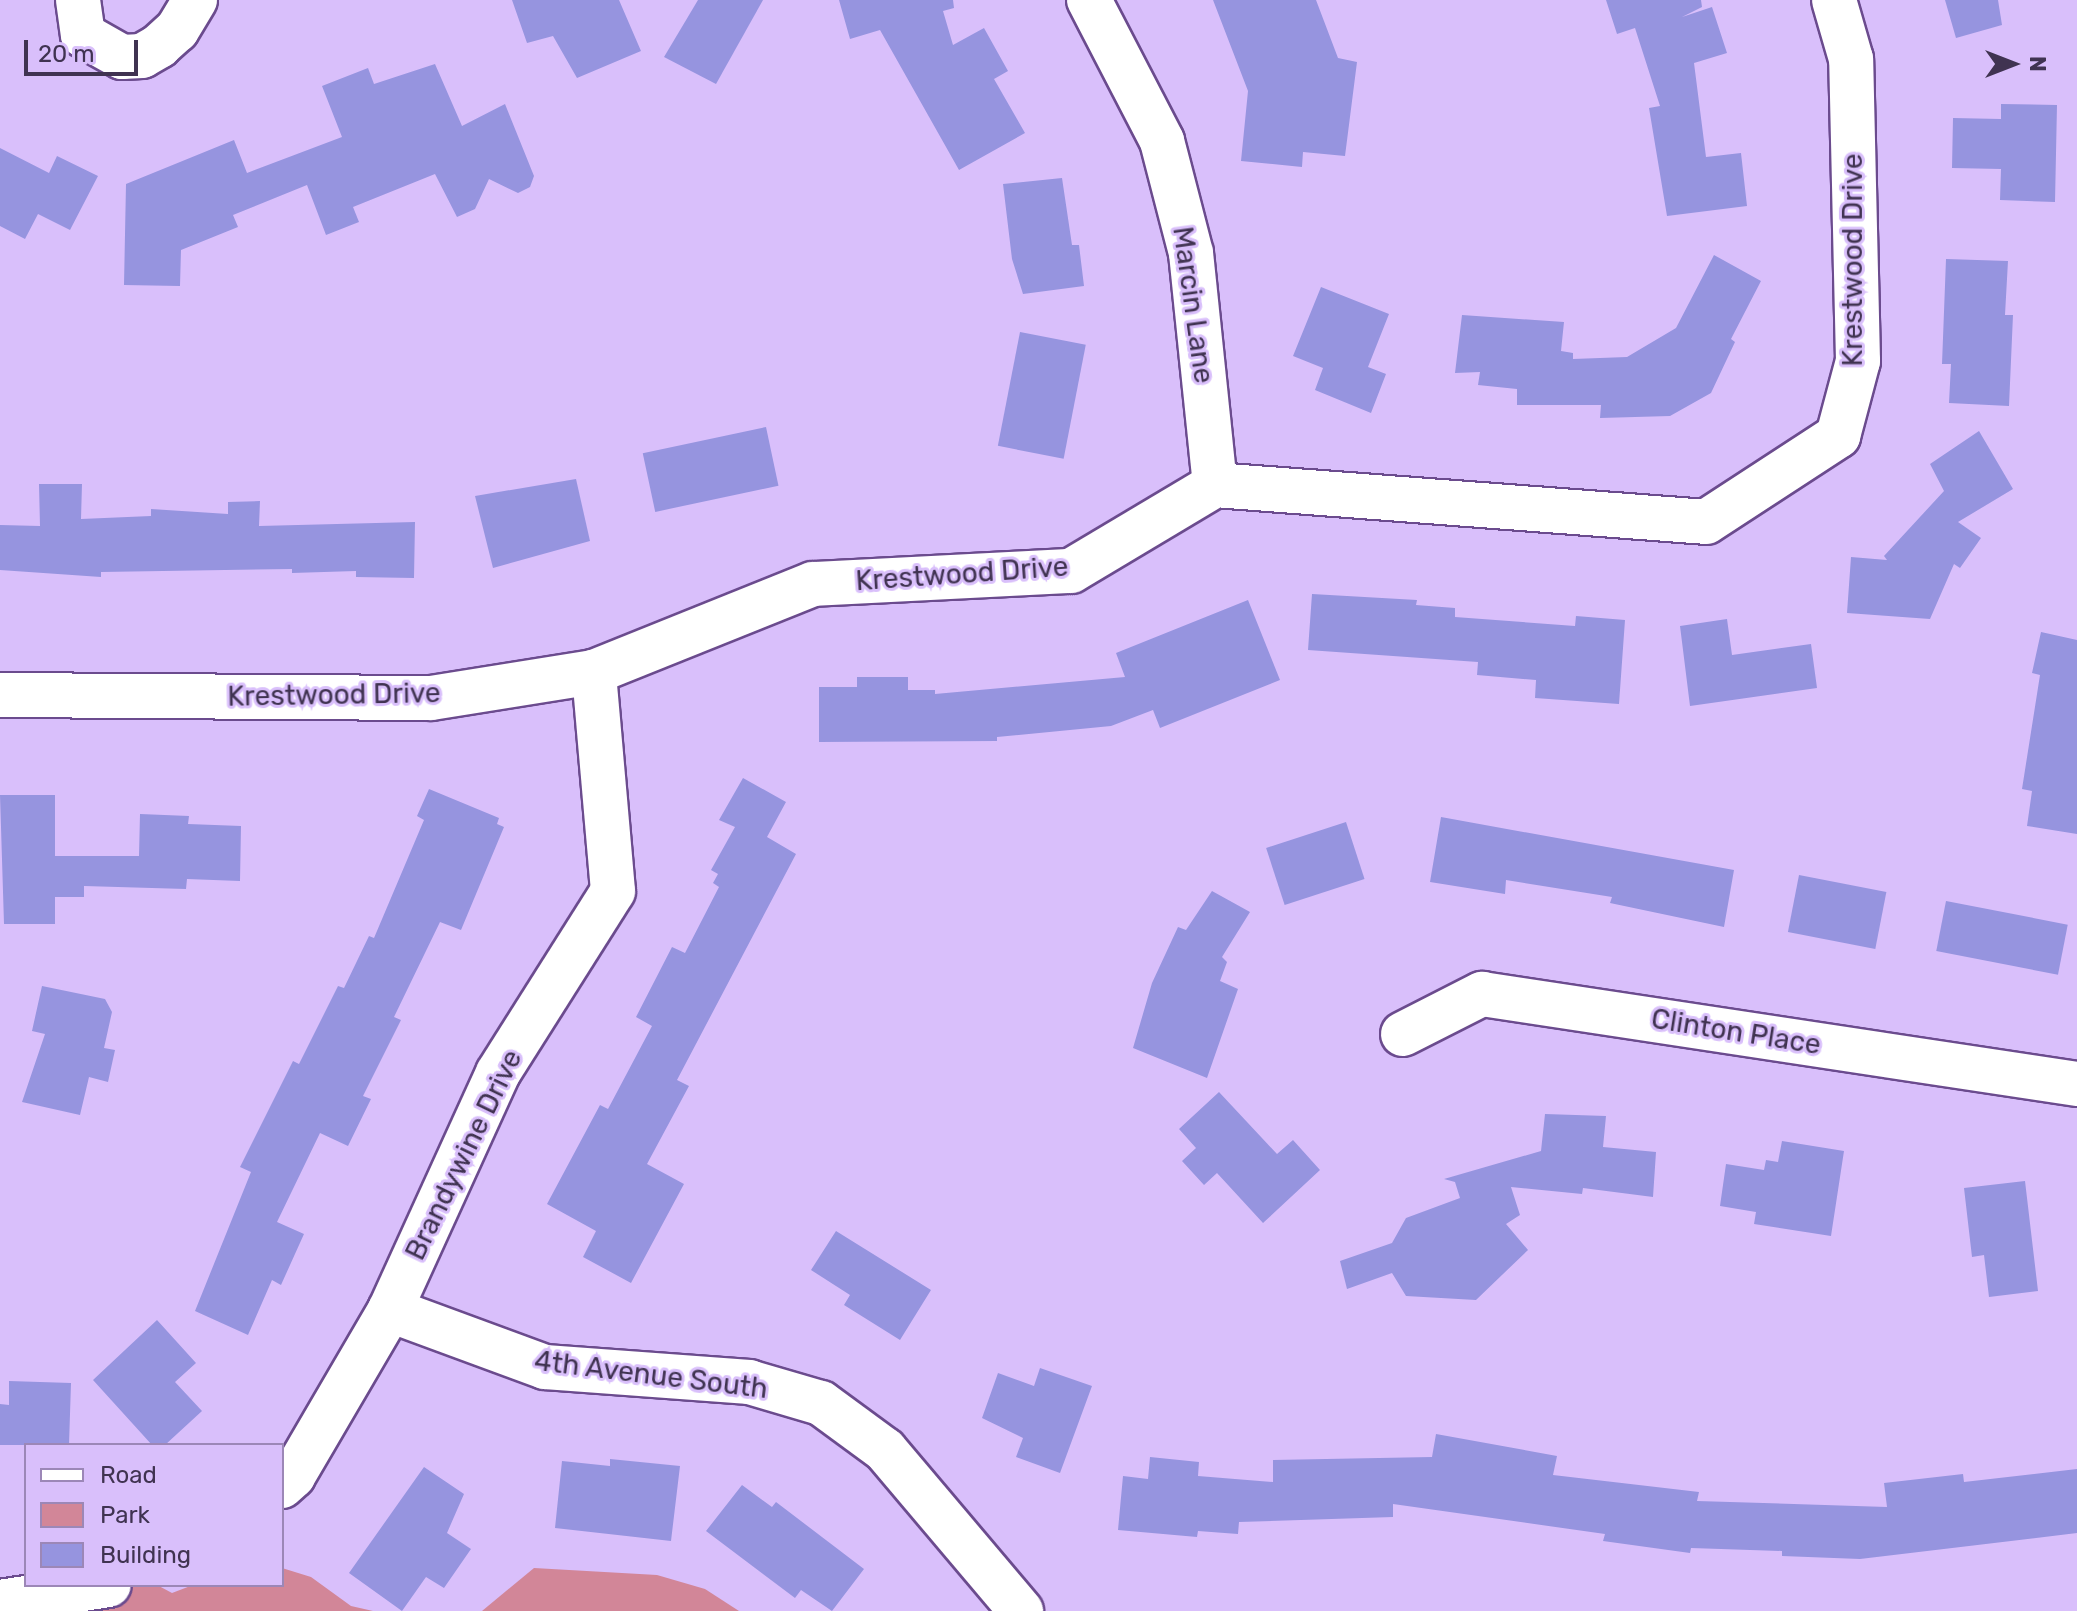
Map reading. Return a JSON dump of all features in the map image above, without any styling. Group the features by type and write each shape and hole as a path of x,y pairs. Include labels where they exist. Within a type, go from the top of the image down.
{"street":[{"path":"78,0 83,35 122,57 142,56 159,46 177,30 195,0"},
{"name":"Marcin Lane","path":"1089,0 1162,141 1184,225 1215,485"},
{"name":"Krestwood Drive","path":"0,695 431,698 594,672 813,584 1071,571 1215,485 1706,522 1838,436 1858,361 1851,59 1834,0"},
{"name":"Brandywine Drive","path":"284,1484 293,1476 390,1310 498,1073 613,891 594,672"},
{"name":"Clinton Place","path":"1403,1034 1482,994 2077,1084"},
{"name":"4th Avenue South","path":"390,1310 545,1367 749,1382 821,1403 885,1450 1021,1611"},
{"path":"0,1602 96,1587"}],"green space":[{"path":"534,1568 657,1575 705,1589 739,1611 482,1611"},
{"path":"284,1569 311,1577 351,1606 373,1611 0,1611 101,1587 161,1587 172,1593 188,1587 284,1587"}],"building":[{"path":"512,0 619,0 641,51 577,78 553,36 527,43"},
{"path":"698,0 763,0 716,84 664,57"},
{"path":"839,0 953,0 954,8 943,11 953,45 984,28 1008,71 994,79 1025,133 959,170 880,30 850,39"},
{"path":"1213,0 1316,0 1338,58 1357,62 1345,156 1303,152 1302,167 1241,161 1248,91"},
{"path":"1606,0 1701,0 1702,7 1682,17 1712,7 1727,53 1694,63 1706,157 1741,153 1747,206 1667,216 1649,108 1660,106 1635,28 1617,34"},
{"path":"1945,0 1998,0 2002,25 1956,38"},
{"path":"435,64 462,126 505,104 534,176 530,187 518,193 489,179 475,209 457,217 435,174 353,207 359,222 326,235 307,185 233,215 238,227 181,250 180,286 124,285 126,184 234,140 247,173 342,137 322,86 368,68 374,84"},
{"path":"2001,104 2057,105 2055,202 2000,200 2001,169 1952,168 1953,118 2001,119"},
{"path":"0,148 49,173 57,156 98,176 70,230 38,214 25,239 0,226"},
{"path":"1062,178 1072,245 1079,245 1084,286 1023,294 1012,259 1003,184"},
{"path":"1714,255 1761,281 1731,339 1735,342 1711,393 1670,416 1600,418 1601,405 1517,405 1517,389 1478,385 1480,372 1455,373 1462,315 1564,322 1561,351 1573,353 1573,359 1627,357 1676,328"},
{"path":"1946,259 2008,261 2005,315 2013,315 2009,406 1949,403 1951,364 1942,364"},
{"path":"1321,287 1389,314 1368,367 1386,374 1371,413 1315,390 1323,368 1293,356"},
{"path":"1020,332 1086,345 1064,459 998,446"},
{"path":"766,427 778,486 655,512 643,453"},
{"path":"1979,431 2013,489 1958,522 1981,538 1960,568 1954,564 1930,619 1847,613 1851,557 1887,560 1884,556 1944,491 1930,464"},
{"path":"576,479 590,541 493,568 475,496"},
{"path":"39,484 82,484 81,519 151,516 151,509 228,514 228,502 260,501 259,526 415,522 414,578 356,577 356,571 292,573 292,569 101,572 101,577 0,570 0,525 40,526"},
{"path":"1312,594 1417,600 1416,605 1455,608 1455,617 1575,626 1576,616 1625,620 1619,704 1535,698 1536,680 1477,675 1478,662 1308,650"},
{"path":"1248,600 1280,680 1160,728 1153,710 1111,726 997,737 997,741 819,742 819,687 857,687 857,677 908,677 908,690 935,690 935,694 1125,677 1116,653"},
{"path":"1727,619 1732,655 1811,644 1817,688 1690,706 1680,626"},
{"path":"2041,632 2077,640 2077,834 2027,826 2032,791 2022,789 2040,675 2032,673"},
{"path":"743,778 786,802 767,837 796,854 677,1080 689,1086 647,1164 684,1184 631,1283 583,1257 596,1231 547,1204 600,1105 608,1109 652,1026 636,1017 672,947 685,953 719,887 713,883 718,874 711,870 735,827 719,820"},
{"path":"429,789 499,818 497,824 504,827 461,930 440,922 394,1017 401,1020 363,1096 371,1099 348,1146 320,1133 277,1222 304,1234 281,1285 272,1280 248,1335 195,1311 251,1172 240,1167 293,1061 299,1064 338,986 344,988 369,936 374,938 424,820 417,816"},
{"path":"0,795 55,795 55,856 139,856 140,814 189,816 188,824 241,826 240,881 187,879 186,889 84,886 84,897 55,897 55,924 4,924"},
{"path":"1441,817 1734,870 1724,927 1610,903 1612,897 1506,880 1505,894 1430,882"},
{"path":"1346,822 1365,879 1285,905 1266,848"},
{"path":"1799,875 1886,892 1875,949 1788,932"},
{"path":"1212,891 1250,912 1222,957 1227,962 1220,981 1238,989 1207,1078 1133,1048 1152,983 1178,927 1186,930"},
{"path":"1946,901 2068,925 2058,975 1936,951"},
{"path":"42,986 105,999 112,1012 104,1048 115,1050 108,1082 89,1077 80,1115 22,1102 45,1034 32,1031"},
{"path":"1219,1092 1277,1154 1293,1140 1320,1170 1263,1223 1217,1173 1204,1185 1182,1161 1196,1148 1179,1129"},
{"path":"1545,1114 1606,1116 1603,1147 1656,1152 1653,1197 1583,1188 1582,1194 1511,1187 1520,1215 1506,1224 1528,1250 1476,1300 1406,1296 1392,1273 1347,1289 1340,1261 1392,1243 1406,1218 1460,1198 1455,1182 1444,1179 1541,1151"},
{"path":"1782,1141 1844,1151 1831,1236 1754,1224 1756,1212 1720,1206 1726,1164 1764,1170 1766,1160 1778,1162"},
{"path":"2025,1181 2038,1291 1989,1297 1984,1255 1972,1257 1964,1188"},
{"path":"836,1231 931,1290 900,1340 844,1305 850,1295 811,1270"},
{"path":"157,1320 196,1363 175,1382 202,1411 167,1443 150,1443 93,1380"},
{"path":"1040,1368 1092,1386 1060,1473 1016,1457 1023,1438 982,1418 998,1373 1034,1386"},
{"path":"9,1381 71,1383 69,1443 0,1445 0,1404 9,1405"},
{"path":"1436,1434 1557,1456 1553,1475 1699,1492 1697,1501 1887,1507 1884,1483 1963,1474 1964,1482 2077,1469 2077,1533 1860,1559 1782,1556 1782,1551 1691,1548 1690,1553 1603,1541 1605,1534 1393,1504 1393,1517 1239,1522 1238,1534 1198,1531 1197,1537 1118,1530 1123,1476 1148,1479 1150,1457 1199,1462 1198,1476 1273,1482 1273,1460 1432,1457"},
{"path":"610,1459 680,1466 671,1541 555,1528 562,1461 610,1466"},
{"path":"424,1467 464,1494 447,1533 471,1549 444,1588 426,1577 402,1611 349,1573"},
{"path":"742,1485 772,1507 776,1502 864,1569 832,1611 801,1590 795,1598 706,1531"}]}
